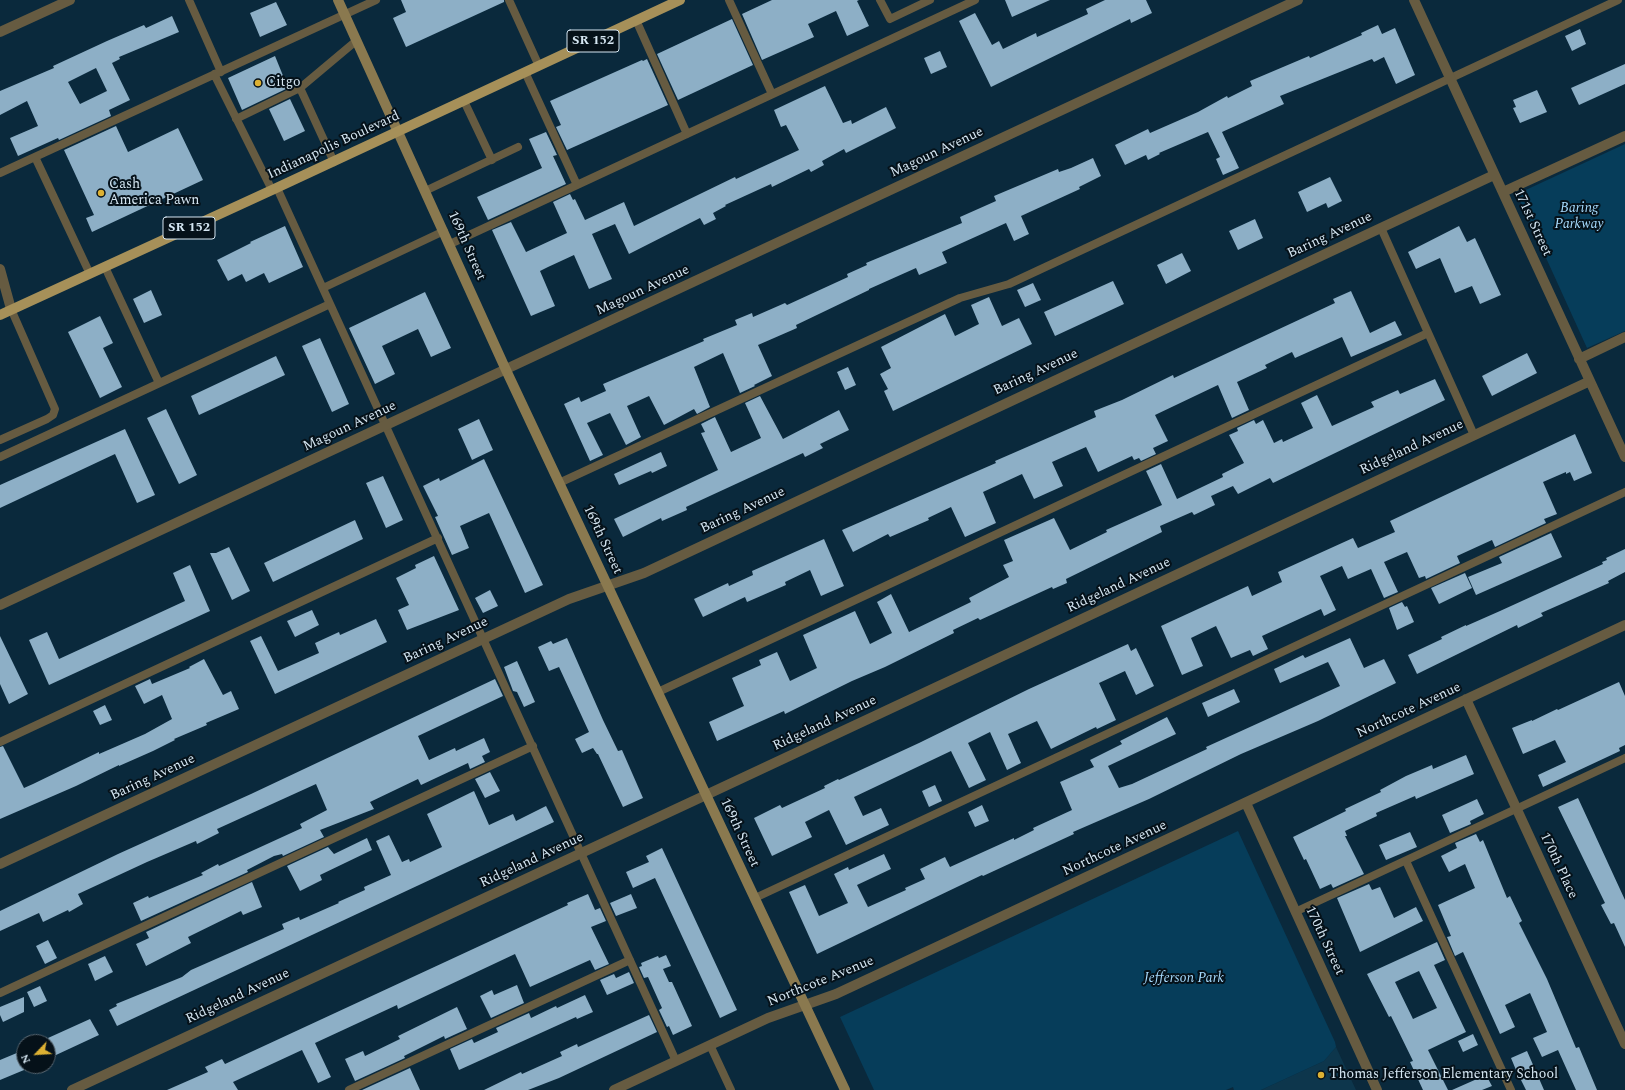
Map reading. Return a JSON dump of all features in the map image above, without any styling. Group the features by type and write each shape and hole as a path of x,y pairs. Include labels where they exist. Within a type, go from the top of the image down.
{"main road":[{"name":"Indianapolis Boulevard","path":"0,314 334,162 636,20 666,3 680,0"}],"street":[{"path":"0,32 70,0"},
{"name":"169th Street","path":"338,0 506,370 845,1090"},
{"name":"Magoun Avenue","path":"0,605 1298,0"},
{"name":"171st Street","path":"1414,0 1625,457"},
{"path":"1503,192 1625,136"},
{"name":"Baring Avenue","path":"0,864 569,599 644,572 1494,175"},
{"path":"0,269 11,310"},
{"path":"1579,359 1625,338"},
{"name":"Ridgeland Avenue","path":"72,1090 706,795 1590,380"},
{"name":"Northcote Avenue","path":"614,1090 768,1018 836,994 1625,625"},
{"name":"170th Place","path":"1466,699 1625,1044"},
{"name":"170th Street","path":"1246,803 1377,1090"}],"lane":[{"path":"189,0 236,118 275,189 323,288 676,1061"},
{"path":"0,173 376,0"},
{"path":"509,0 539,66"},
{"path":"729,0 772,94"},
{"path":"880,0 890,19 930,0"},
{"path":"450,244 975,0"},
{"path":"559,483 960,298 1016,281 1618,0"},
{"path":"636,20 687,134"},
{"path":"236,118 300,88 356,41"},
{"path":"525,72 577,185"},
{"path":"300,88 334,162"},
{"path":"464,101 492,160"},
{"path":"425,191 518,147"},
{"path":"35,157 90,274"},
{"path":"1381,228 1474,435"},
{"path":"323,288 444,231"},
{"path":"105,267 159,383"},
{"path":"0,457 330,304"},
{"path":"0,440 47,419 53,415 55,409 11,310"},
{"path":"658,692 1428,333"},
{"path":"755,898 1625,492"},
{"path":"0,742 438,538"},
{"path":"0,993 533,746"},
{"path":"1295,912 1625,758"},
{"path":"1406,861 1511,1090"},
{"path":"349,1090 630,960"},
{"path":"710,1045 731,1090"}],"shaded area":[{"name":"Thomas Jefferson Elementary School","path":"1336,1047 1356,1090 1261,1090 1324,1061"}],"green space":[{"name":"Baring Parkway","path":"1625,144 1625,331 1587,348 1517,194"},
{"name":"Jefferson Park","path":"1238,831 1335,1042 1336,1047 1324,1061 1261,1090 1234,1090 1233,1087 1226,1090 874,1090 840,1017"}],"building":[{"path":"401,0 504,0 504,2 406,47 393,18 406,12"},
{"path":"772,0 859,0 857,1 869,26 847,36 836,11 808,24 814,37 762,60 742,14"},
{"path":"1005,0 1050,0 1012,17"},
{"path":"1105,0 1146,0 1152,13 1131,23 1130,19 991,87 959,21 975,13 992,45 999,41 1003,49 1036,33 1037,37 1088,14 1086,9"},
{"path":"276,2 287,25 260,37 250,13"},
{"path":"172,16 179,32 119,57 120,59 112,63 130,100 109,110 111,116 59,140 58,138 18,156 10,138 38,126 27,101 0,115 0,91 54,68 53,66 144,25 146,28","holes":["96,68 107,91 80,104 68,82"]},
{"path":"732,19 753,65 678,100 657,54"},
{"path":"1378,25 1382,34 1395,28 1415,75 1396,84 1384,57 1374,62 1372,59 1280,96 1284,104 1222,132 1239,168 1223,175 1216,159 1220,157 1208,132 1159,153 1160,154 1148,160 1146,155 1125,165 1115,145 1148,129 1150,133 1198,112 1227,96 1228,98 1252,86 1250,81 1309,56 1310,58 1362,35 1361,33"},
{"path":"1580,29 1586,44 1572,51 1565,36"},
{"path":"940,51 947,67 931,74 924,58"},
{"name":"Citgo","path":"275,56 288,88 242,110 228,78"},
{"path":"647,59 668,105 567,150 556,127 561,125 550,101"},
{"path":"1625,64 1625,84 1579,105 1571,88"},
{"path":"825,86 843,123 851,120 852,124 886,107 896,128 846,153 844,149 822,161 824,165 811,172 809,169 772,187 771,184 725,205 726,206 713,213 716,219 704,225 700,218 629,254 615,224 592,234 612,279 589,289 574,255 540,271 555,306 531,316 492,230 511,222 526,252 567,233 553,202 570,194 573,200 575,199 585,220 624,202 634,226 735,177 736,179 799,150 786,125 781,127 774,110"},
{"path":"1537,90 1547,112 1520,123 1513,108 1516,107 1513,100"},
{"name":"Citgo","path":"290,99 305,131 284,141 269,109"},
{"path":"116,126 128,152 178,128 203,180 92,232 86,218 94,215 64,150"},
{"path":"546,132 557,155 553,156 566,184 488,220 477,197 542,168 529,139"},
{"path":"1093,158 1101,176 1079,187 1080,189 1021,216 1029,234 1014,241 1006,223 942,252 947,263 919,275 916,268 796,325 797,328 758,345 772,376 754,385 755,386 740,393 723,353 694,367 710,407 697,414 694,409 664,425 649,396 627,406 641,437 626,445 610,413 587,423 603,455 590,461 564,404 579,397 581,402 606,391 603,384 704,341 703,339 737,325 735,320 752,313 753,317 785,303 787,305 848,277 847,274 867,265 866,263 962,223 960,217 996,201 994,196 1058,169 1059,172"},
{"path":"1330,177 1342,201 1328,208 1326,203 1307,212 1298,192"},
{"path":"1255,219 1263,238 1238,250 1229,231"},
{"path":"285,226 303,267 269,283 264,273 246,282 242,274 228,281 217,260 251,243 250,242"},
{"path":"1459,226 1467,242 1475,238 1501,295 1480,304 1472,286 1455,293 1440,258 1416,269 1408,252"},
{"path":"1182,253 1191,271 1166,284 1157,265"},
{"path":"1113,281 1124,304 1055,336 1044,312"},
{"path":"1033,283 1041,300 1025,307 1017,290"},
{"path":"151,290 162,315 144,323 133,299"},
{"path":"1351,291 1370,333 1395,321 1402,335 1351,357 1342,337 1295,358 1292,352 1265,365 1267,368 1237,382 1249,410 1232,418 1218,385 1155,415 1168,441 1153,448 1156,454 1141,461 1139,458 1134,460 1132,456 1098,472 1086,447 1052,462 1063,486 1034,499 1022,474 983,492 996,523 965,537 951,507 928,518 929,520 890,537 888,534 853,552 842,530 996,463 995,461 1096,417 1094,411 1122,400 1173,375 1174,378 1335,303 1333,299"},
{"path":"425,292 451,348 431,357 418,329 382,346 395,374 375,384 349,328"},
{"path":"989,297 1002,326 1019,318 1032,344 893,411 884,391 888,389 880,374 891,368 881,347 945,314 955,336 979,324 971,305"},
{"path":"100,316 113,343 103,348 122,387 100,398 68,332"},
{"path":"320,338 349,404 332,412 302,346"},
{"path":"1527,353 1537,373 1492,396 1482,376"},
{"path":"276,356 285,375 199,415 191,396"},
{"path":"848,367 856,385 845,390 837,372"},
{"path":"1435,379 1445,400 1273,483 1270,478 1238,494 1233,486 1211,496 1215,505 1194,515 1192,512 1160,526 1162,532 1066,579 1067,583 1053,589 1052,587 980,620 978,618 953,630 954,633 885,667 852,681 785,714 784,711 717,741 709,722 744,706 732,678 761,665 759,660 777,652 790,681 817,668 803,635 855,611 870,644 892,633 877,602 891,594 909,632 971,602 969,598 1009,577 1003,565 1013,561 1004,540 1054,518 1070,550 1107,532 1106,530 1162,505 1146,471 1161,464 1177,499 1223,477 1222,474 1244,463 1229,435 1238,431 1237,428 1254,420 1256,424 1263,420 1274,443 1282,439 1283,442 1313,428 1301,403 1317,395 1332,426 1374,407 1371,402 1398,390 1400,394"},
{"path":"760,396 783,439 839,410 849,430 820,444 823,448 805,457 803,453 686,507 687,510 662,521 661,518 623,537 614,519 718,470 701,433 705,432 701,424 715,417 731,452 761,438 745,403"},
{"path":"166,409 197,475 179,484 147,418"},
{"path":"479,419 493,450 472,460 458,429"},
{"path":"125,429 155,495 137,503 115,454 0,508 0,485"},
{"path":"1575,434 1592,473 1574,481 1570,472 1566,474 1566,472 1543,482 1557,514 1544,519 1546,523 1495,547 1492,540 1457,556 1460,563 1426,579 1425,576 1419,578 1407,552 1384,562 1398,592 1384,598 1371,569 1348,579 1342,566 1320,576 1336,610 1324,616 1321,609 1262,636 1268,649 1253,656 1250,650 1231,658 1216,626 1191,638 1203,666 1182,675 1161,626 1248,586 1252,596 1282,582 1278,572 1353,538 1358,548 1395,532 1390,521"},
{"path":"661,452 667,466 652,473 651,471 619,485 614,474"},
{"path":"484,459 543,585 525,593 489,513 460,526 469,548 452,555 435,517 438,516 423,486 439,478 440,481"},
{"path":"383,476 403,520 386,528 366,483"},
{"path":"355,520 363,539 273,582 264,563"},
{"path":"1551,533 1562,557 1476,595 1468,577 1502,563 1499,557"},
{"path":"824,539 844,586 821,596 810,570 785,582 786,585 747,602 745,597 703,617 694,599 728,583 729,586 753,575 752,571"},
{"path":"229,547 250,591 232,600 210,553 216,553"},
{"path":"1625,549 1625,572 1608,581 1609,583 1541,613 1543,616 1518,628 1517,625 1417,674 1408,655 1442,639 1441,637 1466,625 1603,564 1602,562 1607,560 1606,558"},
{"path":"434,556 459,610 407,630 398,610 409,605 396,578 416,568 415,565"},
{"path":"190,565 210,611 49,685 29,640 47,632 59,659 185,601 173,573"},
{"path":"1465,573 1472,588 1439,604 1431,588"},
{"path":"490,590 498,606 483,613 475,598"},
{"path":"1402,602 1405,607 1407,606 1414,622 1397,630 1389,608"},
{"path":"312,610 319,625 295,637 287,621"},
{"path":"376,619 387,642 275,694 250,641 261,636 278,671 319,653 315,643 339,632 340,635"},
{"path":"0,636 28,694 9,704 0,684"},
{"path":"567,638 603,720 618,751 622,750 643,798 623,807 598,754 593,748 582,753 575,739 589,732 559,667 549,671 538,647 551,641 553,644"},
{"path":"1350,638 1364,668 1384,659 1396,683 1318,721 1241,754 1149,799 1073,832 1074,834 983,876 982,875 817,954 789,892 805,885 819,916 848,903 834,874 848,867 849,870 884,854 891,869 857,885 868,907 906,890 905,888 925,879 920,869 945,857 950,867 1014,838 1014,840 1034,830 1033,828 1072,810 1060,782 1094,767 1090,760 1122,744 1120,741 1167,717 1176,734 1108,766 1119,788 1132,784 1207,749 1206,747 1340,686 1328,662 1280,683 1274,669 1303,655 1305,658"},
{"path":"1128,644 1131,651 1136,648 1154,686 1136,695 1125,671 1099,683 1116,720 1097,729 1096,727 1051,749 1037,721 1008,734 1021,763 1007,770 990,732 968,743 986,780 969,788 951,751 854,797 863,816 881,808 889,825 846,845 829,810 805,822 812,837 772,856 754,818 780,805 782,808 825,788 824,786 838,779 839,780 919,743 1029,689"},
{"path":"204,659 223,695 231,691 239,709 206,723 207,725 174,739 175,740 153,751 0,819 0,747 3,746 24,788 99,752 99,754 145,734 172,719 162,695 144,704 135,686 150,679 152,684 190,668 189,667"},
{"path":"517,661 535,702 524,707 517,692 513,691 504,667"},
{"path":"495,679 503,696 418,736 429,760 455,748 456,751 484,738 490,752 482,756 485,762 470,769 468,763 421,785 418,779 370,802 374,809 320,830 324,837 283,856 282,854 274,856 247,870 248,872 141,921 133,903 148,896 149,898 203,875 201,873 218,864 219,866 302,828 300,824 327,810 316,784 217,829 219,833 197,844 196,841 78,894 83,904 69,912 68,910 43,922 39,913 0,931 0,911 118,854 251,794"},
{"path":"1619,682 1625,696 1625,745 1619,748 1620,751 1543,787 1538,775 1566,762 1555,740 1523,754 1512,728 1532,721 1557,709 1558,710"},
{"path":"1234,689 1240,702 1208,717 1202,703"},
{"path":"105,705 112,720 100,725 93,711"},
{"path":"1466,755 1474,774 1416,799 1415,796 1376,813 1377,816 1345,831 1347,836 1345,836 1364,874 1333,888 1331,884 1320,889 1306,859 1304,860 1293,837 1346,811 1345,809 1381,792 1380,790 1406,776 1432,765 1433,769"},
{"path":"490,772 500,791 485,798 475,779"},
{"path":"935,785 942,801 929,807 922,791"},
{"path":"474,791 489,825 513,814 516,821 546,806 554,822 117,1026 109,1010 117,1006 116,1004 182,977 191,970 284,929 282,924 299,917 300,920 339,903 338,902 365,890 364,887 391,875 376,841 389,835 402,862 409,859 410,862 442,847 427,814"},
{"path":"1578,798 1625,900 1625,947 1614,923 1611,924 1601,905 1605,903 1558,807"},
{"path":"1477,799 1484,814 1470,821 1471,824 1450,833 1442,815"},
{"path":"982,805 989,821 975,827 968,812"},
{"path":"1410,832 1417,847 1386,860 1379,845"},
{"path":"1476,834 1480,842 1483,840 1507,898 1510,896 1522,921 1519,923 1547,979 1576,1048 1579,1047 1597,1090 1576,1090 1558,1050 1542,1057 1533,1038 1547,1032 1530,993 1505,1005 1515,1027 1500,1034 1463,952 1455,956 1447,937 1451,936 1438,905 1475,888 1465,864 1449,872 1441,856 1457,848 1455,843"},
{"path":"367,838 372,850 320,875 322,880 300,891 287,866 328,847 334,854"},
{"path":"662,848 737,1010 720,1018 655,878 633,888 626,872 649,862 646,856"},
{"path":"252,882 262,907 243,915 241,911 188,937 191,943 146,966 136,944 149,938 146,932"},
{"path":"1369,884 1372,890 1380,887 1394,918 1416,907 1423,921 1360,952 1337,898"},
{"path":"588,894 595,910 600,908 606,921 591,927 609,964 595,970 590,960 530,987 515,954 398,1009 397,1005 315,1043 331,1077 318,1083 302,1050 233,1082 238,1090 167,1090 208,1072 205,1067 222,1059 225,1064 568,905 567,903"},
{"path":"631,894 637,908 616,916 610,903"},
{"path":"48,940 57,958 45,964 36,946"},
{"path":"1437,942 1445,960 1434,965 1466,1032 1428,1050 1448,1090 1423,1090 1410,1062 1413,1061 1391,1016 1389,1017 1367,974","holes":["1419,971 1437,1008 1413,1019 1395,982"]},
{"path":"666,955 671,966 663,969 669,982 672,982 692,1026 673,1035 669,1026 667,1027 659,1010 662,1008 648,977 644,978 639,967 642,966 641,963 658,956 659,958"},
{"path":"105,956 113,972 95,981 88,964"},
{"path":"629,972 634,983 607,995 600,980 614,974 616,978"},
{"path":"517,985 524,1003 491,1018 480,996 492,990 494,995"},
{"path":"40,986 47,1001 34,1007 27,992"},
{"path":"585,995 593,1012 577,1019 576,1017 459,1070 450,1049 472,1039 474,1043 498,1032 496,1028 529,1013 531,1018 556,1006 557,1008"},
{"path":"24,997 24,1012 3,1022 0,1015 0,1007"},
{"path":"457,1007 467,1029 445,1039 444,1036 404,1056 405,1058 355,1081 345,1059 363,1051 365,1056 400,1039 398,1036"},
{"path":"649,1015 657,1032 559,1078 528,1090 484,1090 521,1072 522,1074 562,1056 560,1052 577,1044 578,1047"},
{"path":"90,1019 99,1035 56,1055 56,1034"},
{"path":"1473,1034 1478,1045 1463,1052 1458,1041"},
{"path":"1527,1051 1544,1090 1526,1090 1516,1070 1511,1058"},
{"path":"16,1053 16,1073 0,1080 0,1060"},
{"path":"410,1068 420,1090 362,1090"},
{"path":"1486,1075 1492,1086 1482,1090 1452,1090"}],"place":[{"name":"Citgo","path":"258,83"},
{"name":"Cash America Pawn","path":"101,193"},
{"name":"Thomas Jefferson Elementary School","path":"1321,1075"}]}
